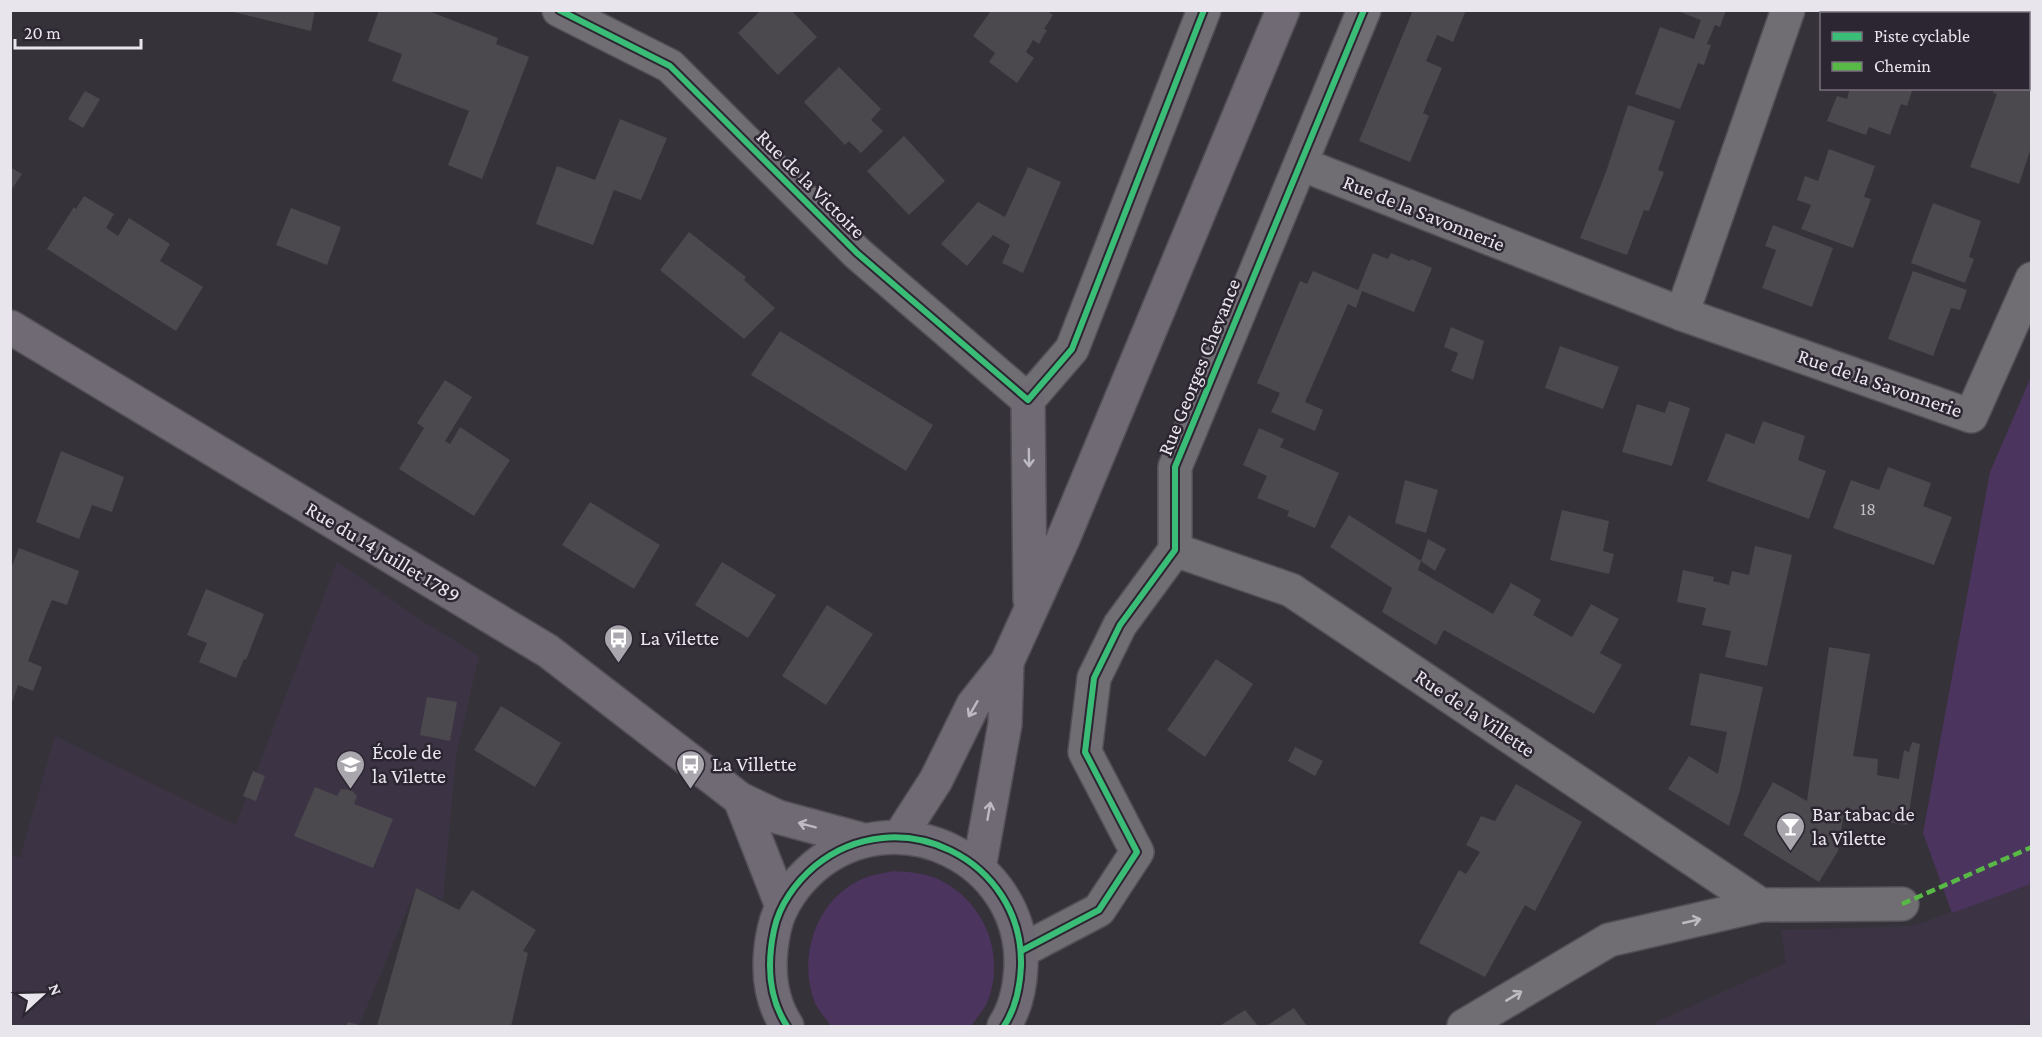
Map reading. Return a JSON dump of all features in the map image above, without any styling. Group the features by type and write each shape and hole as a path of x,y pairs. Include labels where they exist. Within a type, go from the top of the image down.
{"main road":[{"path":"900,836 936,780 974,705 1007,662 1063,539 1283,10"},
{"name":"Rue du 14 Juillet 1789","path":"11,328 548,651 740,799 778,817 864,840"},
{"path":"1028,400 1030,611"},
{"path":"979,868 1005,724 1007,662"},
{"path":"740,799 782,906"},
{"path":"787,1026 781,1018 771,987 769,955 775,923 782,906 802,876 830,854 864,840 900,836 942,845 979,868 1000,892 1014,920 1021,951 1021,984 1011,1016 1004,1026"}],"street":[{"name":"Rue de la Victoire","path":"559,10 670,66 857,253 1028,400"},
{"path":"1028,400 1072,349 1204,10"},
{"name":"Rue Georges Chevance","path":"1175,550 1175,467 1364,10"},
{"path":"1682,314 1788,10"},
{"name":"Rue de la Savonnerie","path":"1301,164 1682,314 1971,416 2031,279"},
{"path":"1021,951 1099,910 1137,852 1085,752 1094,678 1120,625 1175,550"},
{"name":"Rue de la Villette","path":"1175,550 1291,590 1761,905"},
{"path":"1464,1026 1609,940 1761,905 1902,904"}],"shaded area":[{"path":"2031,377 2031,884 1952,913 1923,833 1990,472"},
{"name":"École de la Vilette","path":"337,562 418,618 479,656 456,756 443,900 416,888 359,1026 11,1026 10,854 20,858 55,736 236,825"},
{"path":"893,871 912,872 942,881 970,903 981,918 993,950 994,968 987,1003 971,1026 831,1026 815,1003 808,965 810,946 825,911 837,896 852,884 870,876"},
{"path":"2031,884 2031,1022 2020,1026 1648,1026 1786,963 1781,930 1913,926"}],"building":[{"path":"225,10 315,10 311,31"},
{"path":"379,10 426,10 498,38 496,44 529,57 482,179 448,165 469,111 392,81 402,54 368,41"},
{"path":"761,10 791,10 817,37 778,75 738,33"},
{"path":"988,10 1046,10 1053,15 1044,29 1047,30 1039,44 1033,40 1026,52 1034,58 1017,83 989,62 995,53 973,36 990,12"},
{"path":"1413,10 1466,10 1453,42 1437,35 1426,61 1442,68 1423,113 1429,116 1410,162 1359,141"},
{"path":"1675,10 1726,10 1720,27 1715,25 1707,44 1711,45 1704,65 1698,63 1680,109 1635,94 1660,27 1694,39 1701,20"},
{"path":"1853,10 1907,10 1906,12 1852,12"},
{"path":"2031,33 2031,148 2019,184 1970,167 1997,94 1993,93 1994,90 2030,90"},
{"path":"839,67 881,109 871,120 883,131 861,153 849,141 845,145 804,102"},
{"path":"1849,90 1912,90 1907,106 1901,104 1890,135 1869,127 1866,135 1827,121 1837,96 1847,99"},
{"path":"85,91 100,99 83,128 68,119"},
{"path":"1628,105 1675,121 1658,170 1664,172 1649,211 1644,210 1627,255 1580,238 1606,172"},
{"path":"620,119 667,138 641,200 614,190 593,245 536,224 557,166 595,180"},
{"path":"904,136 945,181 909,215 867,171"},
{"path":"1829,149 1875,166 1864,197 1871,199 1853,248 1801,229 1811,205 1797,200 1805,176 1818,181"},
{"path":"10,167 22,174 10,192"},
{"path":"1028,167 1061,182 1023,273 1002,263 1010,245 993,235 967,266 941,244 978,202 1005,217"},
{"path":"84,196 114,214 106,228 118,236 129,218 170,244 160,261 203,287 176,331 47,249 74,207 76,209"},
{"path":"1933,203 1981,221 1969,257 1974,259 1965,283 1911,263"},
{"path":"291,208 341,227 327,265 276,245"},
{"path":"1773,225 1833,248 1812,307 1762,288 1776,250 1765,246"},
{"path":"689,232 746,277 744,280 775,308 744,339 660,270"},
{"path":"1373,253 1388,259 1391,253 1432,268 1414,312 1362,291 1356,308 1348,304 1305,402 1323,410 1315,431 1271,412 1280,393 1257,383 1300,281 1307,284 1313,271 1358,290"},
{"path":"1913,271 1967,290 1960,310 1951,308 1933,356 1888,339"},
{"path":"1451,327 1484,341 1473,380 1451,371 1458,353 1444,347"},
{"path":"780,331 933,425 906,471 751,375"},
{"path":"1560,346 1619,367 1603,409 1545,388"},
{"path":"445,380 472,397 445,441 450,444 460,427 510,460 474,516 399,469 424,428 417,423"},
{"path":"1669,401 1690,408 1672,466 1622,452 1637,404 1665,413"},
{"path":"1763,421 1805,436 1798,460 1826,471 1809,519 1707,481 1726,433 1754,444"},
{"path":"1259,428 1284,439 1280,447 1339,473 1315,528 1287,516 1289,511 1257,498 1267,476 1243,465"},
{"path":"61,451 124,477 112,512 92,505 79,539 36,522"},
{"path":"1888,467 1931,483 1923,506 1952,517 1934,565 1833,528 1851,480 1879,490"},
{"path":"1405,480 1438,490 1426,533 1395,523"},
{"path":"590,502 660,545 634,589 562,545"},
{"path":"1562,510 1609,521 1603,551 1614,554 1609,574 1550,560"},
{"path":"1349,515 1421,561 1418,570 1493,614 1511,583 1541,600 1533,615 1572,637 1591,604 1619,619 1600,653 1622,665 1594,714 1444,630 1436,645 1382,612 1392,588 1330,547"},
{"path":"1428,539 1446,549 1435,571 1421,561"},
{"path":"1755,546 1792,555 1767,666 1725,657 1731,631 1702,625 1706,608 1677,602 1683,570 1714,577 1713,581 1729,585 1732,571 1749,575"},
{"path":"19,548 79,571 67,605 52,600 46,614 28,661 42,667 33,691 18,685 11,705 10,571"},
{"path":"722,562 776,595 748,638 695,605"},
{"path":"206,589 264,614 246,660 244,659 236,678 199,662 207,643 187,635"},
{"path":"827,605 873,634 826,705 782,676"},
{"path":"1829,647 1870,654 1853,756 1878,759 1877,775 1899,779 1904,750 1909,752 1912,742 1920,744 1907,825 1860,818 1861,820 1843,818 1838,851 1819,882 1743,835 1773,782 1807,801"},
{"path":"1216,659 1253,684 1205,757 1167,730"},
{"path":"1700,673 1763,687 1740,790 1729,826 1668,789 1689,756 1718,774 1727,732 1690,725"},
{"path":"427,697 457,702 450,741 420,735"},
{"path":"501,706 561,743 535,787 474,750"},
{"path":"1295,747 1323,761 1315,776 1288,761"},
{"path":"253,771 265,776 256,801 243,796"},
{"path":"1516,784 1582,822 1535,911 1525,905 1485,977 1419,943 1459,870 1466,874 1480,852 1466,845 1481,816 1495,821"},
{"path":"315,787 337,796 341,789 351,790 357,796 354,804 393,819 373,868 294,836"},
{"path":"416,888 459,910 472,890 536,930 523,951 528,953 511,1026 377,1026"},
{"path":"1294,1008 1307,1026 1266,1026"},
{"path":"1245,1010 1258,1026 1221,1025"},
{"path":"348,1022 363,1026 346,1026"}],"marked path":[{"path":"1902,904 2032,847"}],"cycle path":[{"path":"559,10 670,66 857,253 1028,400 1072,349 1204,10"},
{"path":"1021,951 1099,910 1137,852 1085,752 1094,678 1120,625 1175,550 1175,467 1364,10"},
{"path":"787,1026 776,1003 770,967 774,930 784,903 801,879 815,866 848,846 883,838 917,840 950,850 979,869 1002,896 1016,928 1021,966 1017,998 1004,1026"}],"place":[{"name":"La Vilette","path":"619,664"},
{"name":"École de la Vilette","path":"351,790"},
{"name":"La Villette","path":"691,790"},
{"name":"Bar tabac de la Vilette","path":"1791,852"}]}
